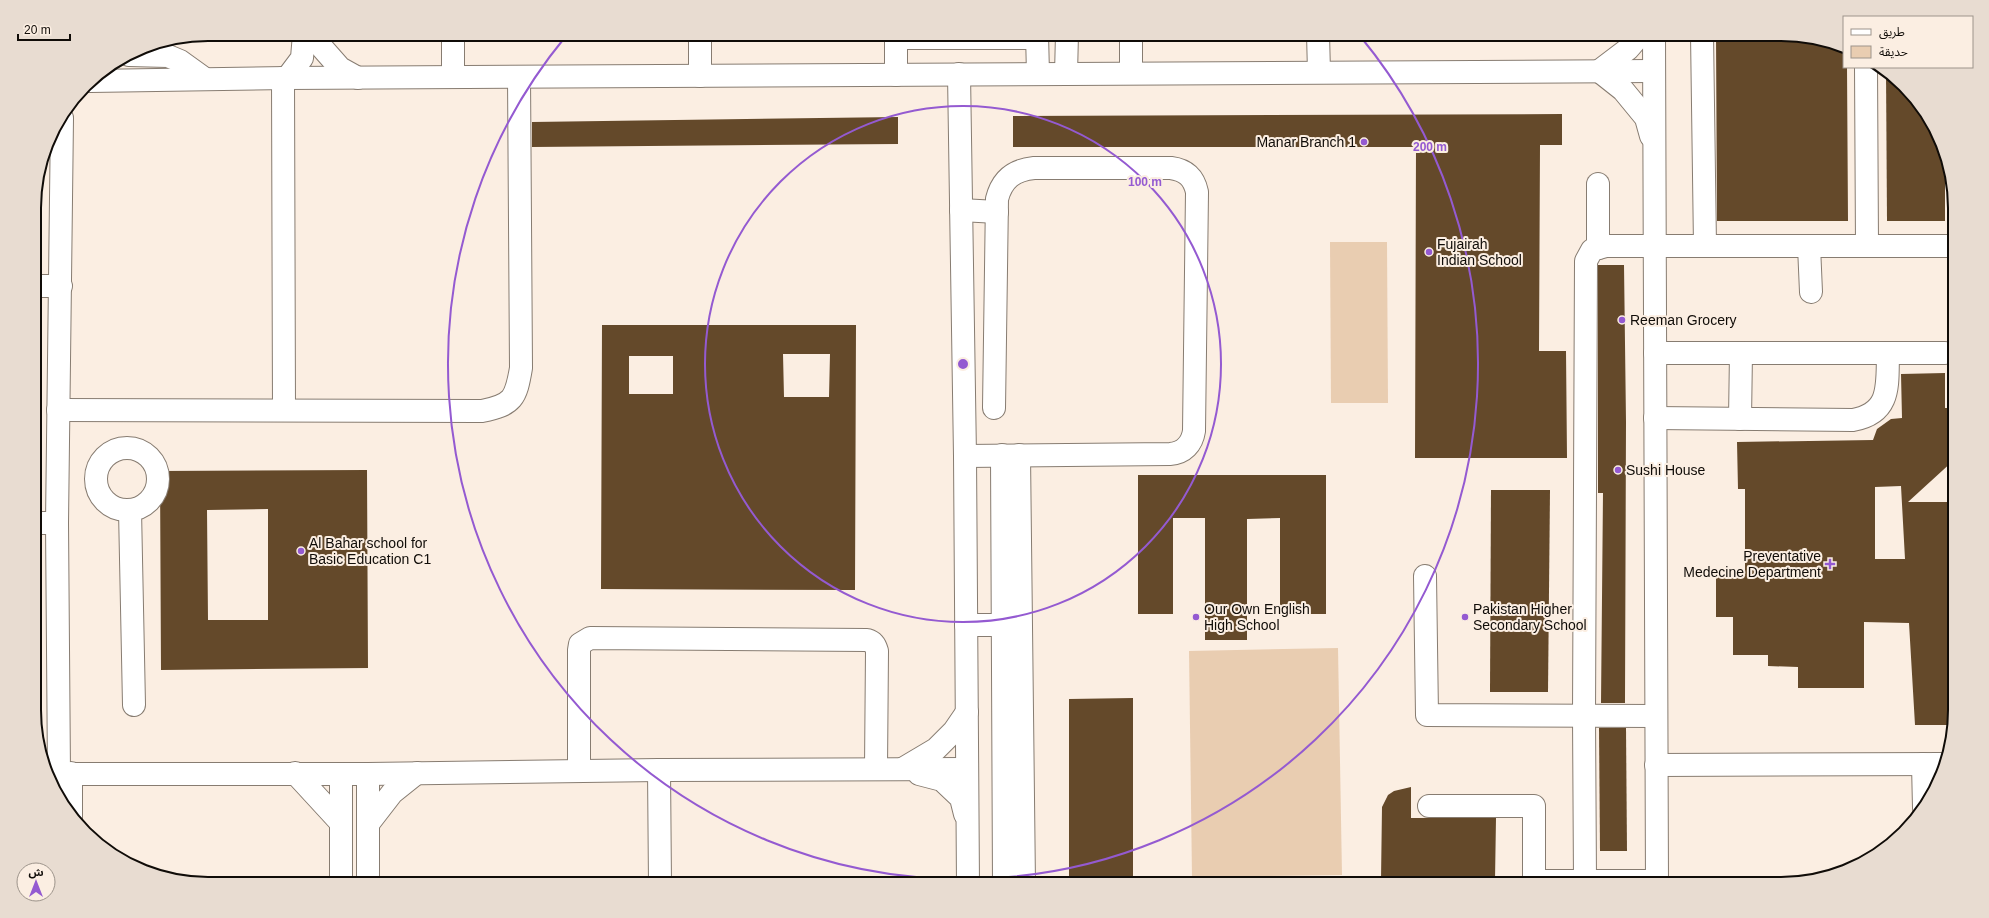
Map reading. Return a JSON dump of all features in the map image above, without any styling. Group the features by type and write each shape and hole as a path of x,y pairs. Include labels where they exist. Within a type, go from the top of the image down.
{"street":[{"path":"284,410 285,78 302,58 303,41"},
{"path":"316,41 340,68 358,78"},
{"path":"453,41 453,78"},
{"path":"700,41 700,76"},
{"path":"896,41 896,75"},
{"path":"1037,41 1038,74"},
{"path":"1066,74 1067,41"},
{"path":"1131,41 1131,73"},
{"path":"1318,41 1319,72"},
{"path":"1599,71 1628,49 1635,41"},
{"path":"1654,41 1656,877"},
{"path":"1702,41 1705,246"},
{"path":"141,55 168,56 180,62 204,79"},
{"path":"1866,68 1867,246"},
{"path":"1599,71 1623,90 1646,118 1654,149"},
{"path":"100,81 285,78 1654,71"},
{"path":"959,74 965,456 968,877"},
{"path":"58,410 482,411 502,407 514,395 521,368 519,77"},
{"path":"62,127 57,523 59,774 65,797"},
{"path":"965,456 1170,454 1181,451 1190,443 1194,431 1197,192 1196,186 1189,175 1178,169 1034,168 1024,169 1014,173 1006,180 1000,188 997,199 994,408"},
{"path":"1598,184 1598,248"},
{"path":"961,210 997,212"},
{"path":"1585,877 1584,716 1586,261 1592,250 1606,246 1948,246"},
{"path":"1809,246 1811,292"},
{"path":"41,286 61,286"},
{"path":"1655,353 1945,353"},
{"path":"1740,419 1741,353"},
{"path":"1655,418 1854,420 1863,418 1875,411 1884,400 1887,392 1888,353"},
{"path":"1004,877 1012,625 1011,455"},
{"path":"130,510 134,705"},
{"path":"41,523 57,523"},
{"path":"1425,576 1427,715 1656,716"},
{"path":"966,625 1012,625"},
{"path":"1012,625 1024,877"},
{"path":"579,771 579,650 580,644 590,638 867,640 872,642 877,651 876,769"},
{"path":"903,769 936,750 954,731 967,712"},
{"path":"1656,765 1934,764 1928,789"},
{"path":"903,769 942,780 961,798 967,824"},
{"path":"59,774 368,774 659,770 967,769"},
{"path":"659,770 660,877"},
{"path":"368,824 392,793 417,773"},
{"path":"295,774 341,823"},
{"path":"341,774 341,877"},
{"path":"368,774 368,877"},
{"path":"1429,806 1534,806 1534,877"}],"green space":[{"path":"1330,242 1387,242 1388,403 1331,403"},
{"path":"1338,648 1342,875 1192,877 1189,651"}],"building":[{"path":"1716,41 1803,42 1843,53 1843,68 1847,68 1848,221 1717,221"},
{"path":"1886,78 1907,98 1920,115 1931,134 1939,154 1945,176 1945,221 1887,221"},
{"path":"1562,114 1562,145 1540,145 1539,351 1566,351 1567,458 1415,458 1416,147 1013,147 1013,116"},
{"path":"898,117 898,144 532,147 532,122"},
{"path":"1598,265 1624,265 1626,422 1625,703 1601,703 1603,493 1598,493"},
{"path":"602,325 856,325 855,590 601,589","holes":["783,354 830,354 829,397 784,397","629,356 673,356 673,394 629,394"]},
{"path":"1945,373 1945,408 1948,408 1948,465 1908,502 1948,502 1948,725 1915,725 1909,623 1864,622 1864,688 1798,688 1798,667 1768,666 1768,655 1733,655 1733,617 1716,617 1716,574 1745,574 1745,489 1738,489 1737,442 1873,440 1877,429 1891,419 1902,418 1901,374","holes":["1901,486 1905,559 1875,559 1875,487"]},
{"path":"367,470 368,668 161,670 160,471","holes":["268,509 268,620 208,620 207,510"]},
{"path":"1138,475 1326,475 1326,614 1280,614 1280,518 1247,519 1247,640 1205,640 1205,518 1173,518 1173,614 1138,614"},
{"path":"1491,490 1550,490 1548,692 1490,692"},
{"path":"1133,698 1133,877 1069,877 1069,699"},
{"path":"1599,728 1626,728 1627,851 1600,851"},
{"path":"1411,787 1411,818 1496,818 1495,877 1381,877 1382,807 1388,795 1394,791"}],"place":[{"name":"Manar Branch 1","path":"1364,142"},
{"name":"Fujairah Indian School","path":"1429,252"},
{"name":"Reeman Grocery","path":"1622,320"},
{"name":"Sushi House","path":"1618,470"},
{"name":"Al Bahar school for Basic Education C1","path":"301,551"},
{"name":"Preventative Medecine Department","path":"1830,564"},
{"name":"Our Own English High School","path":"1196,617"},
{"name":"Pakistan Higher Secondary School","path":"1465,617"}]}
